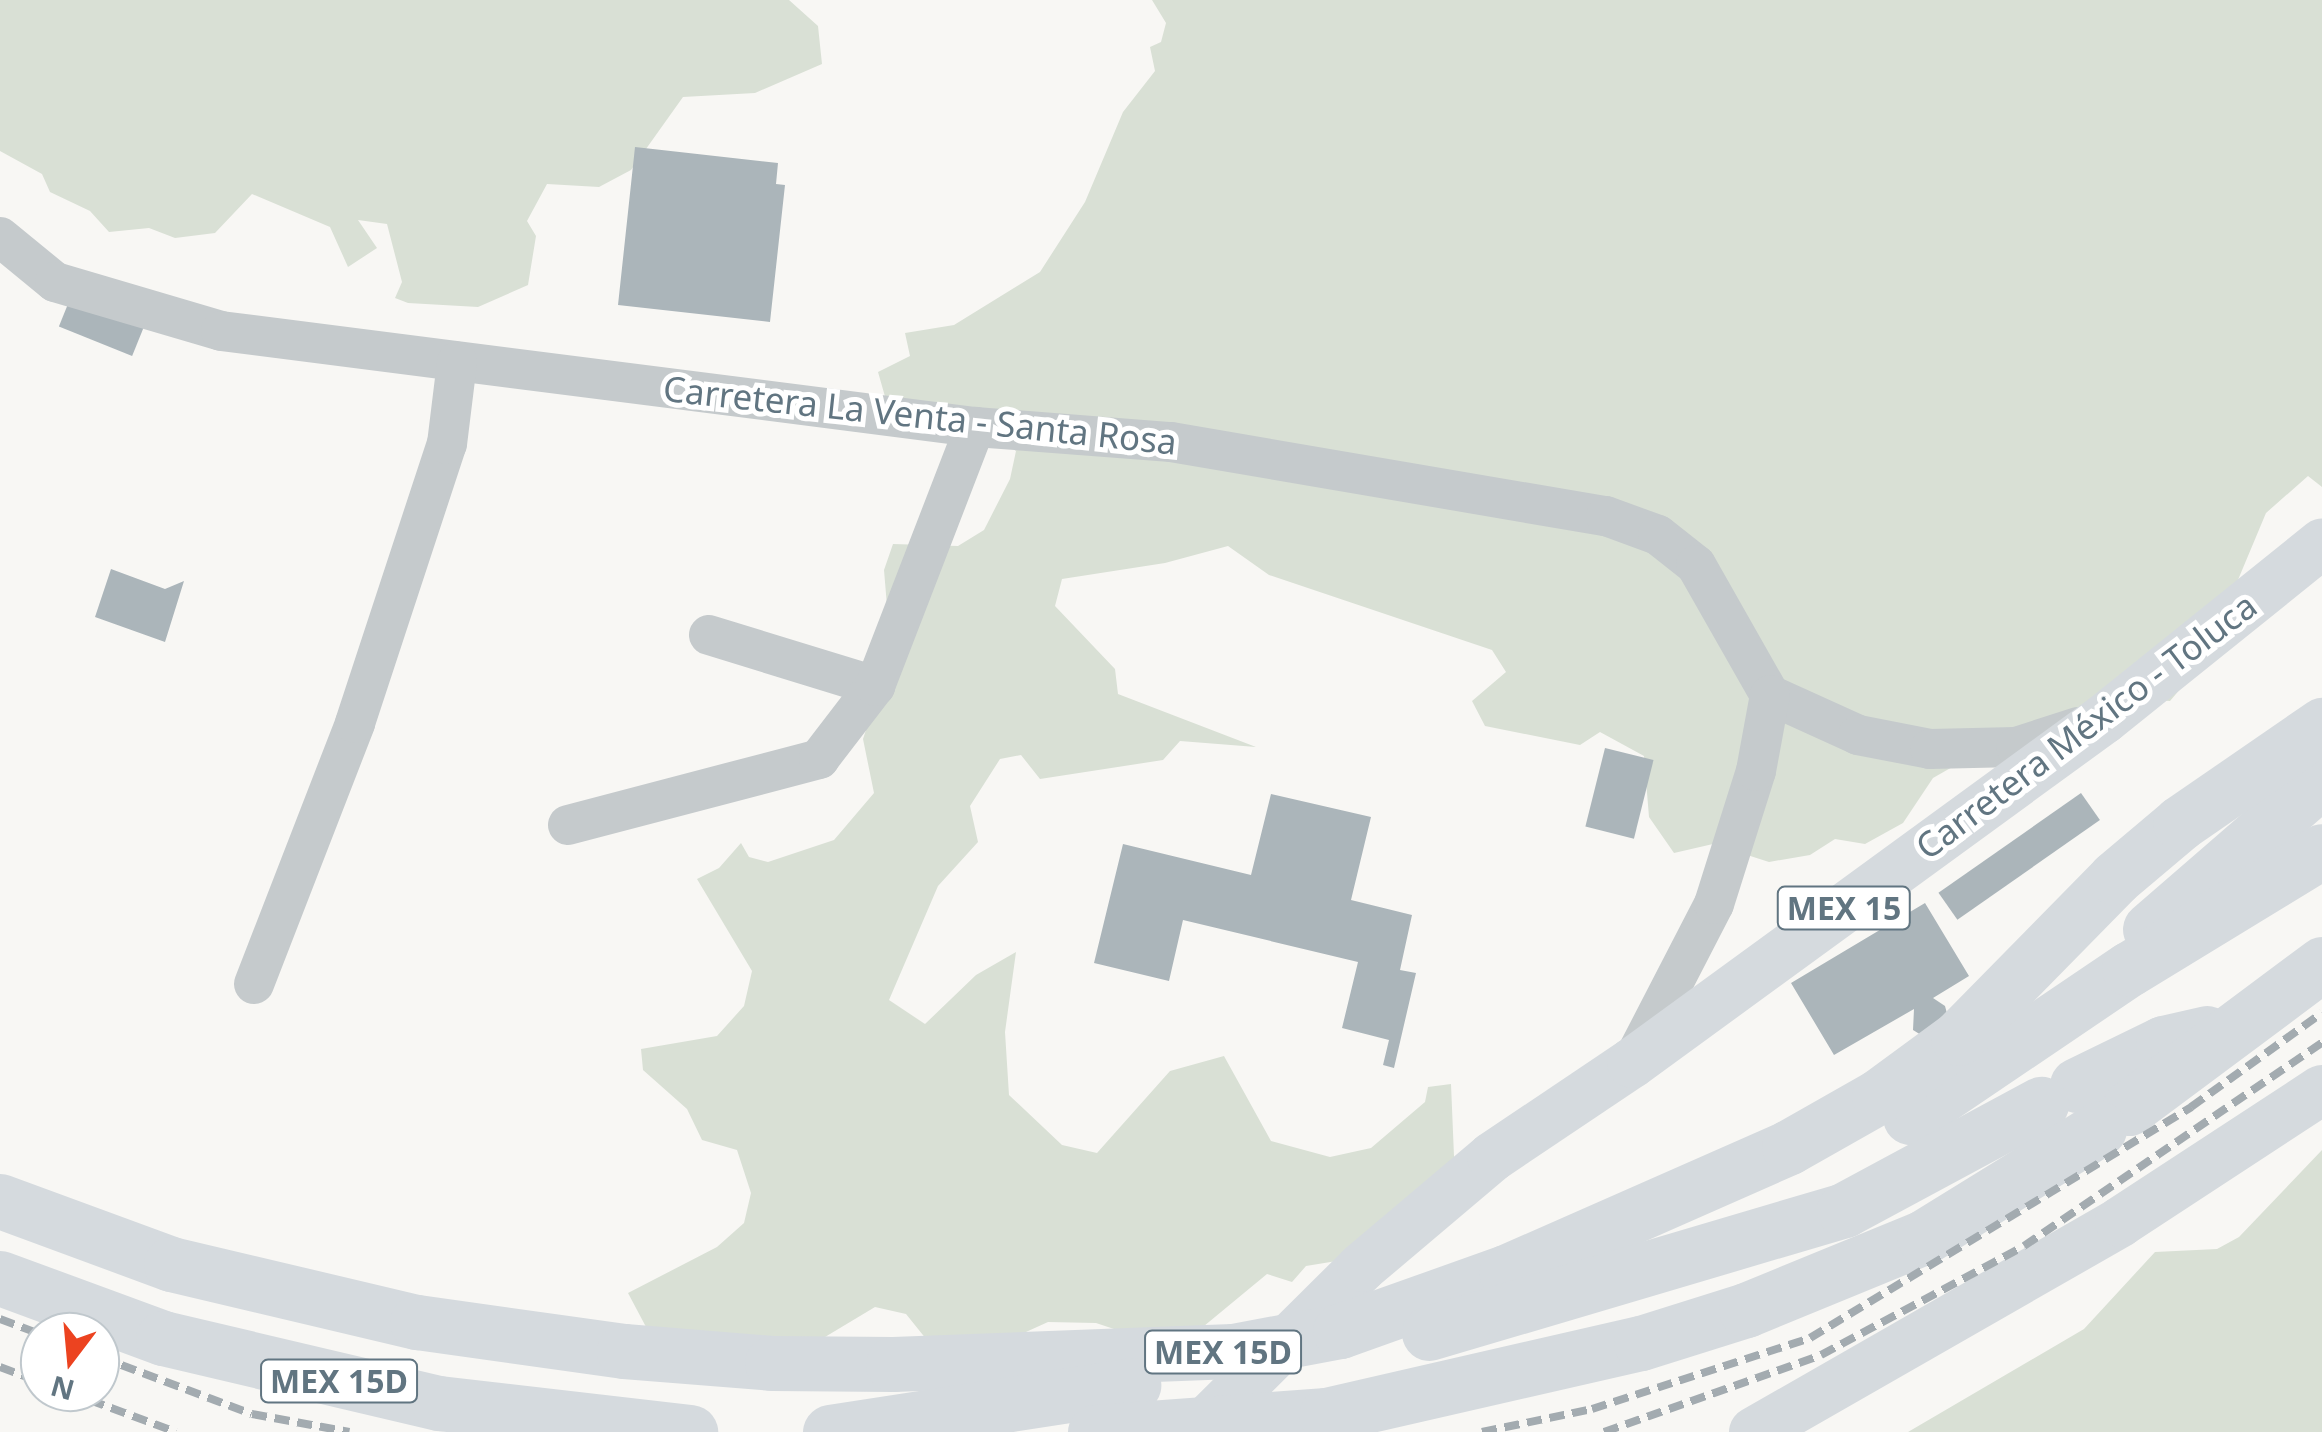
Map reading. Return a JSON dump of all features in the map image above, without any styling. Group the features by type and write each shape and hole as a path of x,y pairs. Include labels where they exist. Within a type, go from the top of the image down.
{"highway":[{"path":"2049,1023 2232,852 2310,751 2322,696"},
{"name":"MEX 15D","path":"0,1201 171,1264 418,1322 624,1352 772,1363 893,1364 1233,1351 1340,1331 1506,1272 1789,1147 1879,1096 1958,1038 2141,856 2310,751"},
{"path":"1653,1268 1869,1146 2049,1023 2322,851"},
{"path":"1653,1268 1844,1210 2086,1106 2163,1043 2238,1032 2322,964"},
{"name":"MEX 15D","path":"1095,1432 1326,1415 1641,1343 1746,1310 1924,1237 2086,1106"},
{"name":"MEX 15D","path":"830,1432 1346,1354 1653,1268"},
{"name":"MEX 15D","path":"0,1278 162,1338 312,1375 494,1412 690,1432"},
{"path":"312,1375 428,1432"}],"main road":[{"name":"Carretera México - Toluca","path":"1196,1432 1362,1267 1492,1157 1632,1063 2104,719 2322,544"},
{"path":"1754,1432 2120,1222 2322,1090"}],"street":[{"name":"Carretera La Venta - Santa Rosa","path":"0,237 56,282 120,305 220,331 975,427 1172,442 1606,516 1658,534 1696,565 1770,695"},
{"path":"254,984 355,722 441,462 457,362"},
{"path":"568,825 819,759 875,686 975,427"},
{"path":"709,636 875,686"},
{"path":"1632,1063 1714,904 1756,771 1770,695 1858,735 1930,748 2016,747 2104,719"}],"shaded area":[{"path":"0,0 789,0 818,26 822,64 755,93 683,97 631,170 599,187 547,184 527,221 536,236 528,285 478,307 408,303 395,298 402,282 387,224 358,220 377,248 348,267 330,227 252,194 215,233 175,238 149,228 109,232 90,211 50,192 42,174 0,151"},
{"path":"1152,0 2322,0 2322,487 2308,476 2266,513 2204,661 2170,701 2113,698 1961,762 1933,778 1903,823 1865,844 1835,839 1810,855 1769,862 1713,844 1674,853 1649,817 1644,756 1600,732 1580,745 1485,726 1472,701 1506,672 1492,650 1269,575 1228,546 1165,563 1062,579 1055,606 1115,669 1118,694 1256,747 1180,741 1163,760 1040,779 1021,755 1000,759 970,806 978,842 938,886 889,1000 925,1024 976,975 1016,952 1005,1032 1009,1095 1062,1145 1097,1153 1170,1071 1224,1056 1271,1141 1330,1157 1371,1148 1425,1102 1428,1087 1451,1084 1455,1180 1361,1257 1306,1266 1292,1282 1267,1274 1198,1331 1147,1340 1096,1323 1048,1322 964,1360 935,1350 906,1314 875,1307 785,1361 654,1342 628,1293 717,1247 744,1223 751,1193 737,1150 702,1140 687,1109 643,1070 641,1049 717,1036 744,1006 752,971 697,879 719,868 741,843 749,857 768,862 834,840 874,793 863,739 891,654 884,570 893,544 958,546 984,530 1010,479 1016,451 962,414 888,407 878,372 910,356 905,333 954,325 1040,272 1085,202 1123,112 1155,71 1150,47 1161,42 1166,23"},
{"path":"2322,1150 2322,1432 1908,1432 2084,1329 2155,1252 2217,1249 2239,1237"}],"building":[{"path":"635,147 778,163 776,184 785,185 770,322 618,305"},
{"path":"72,294 145,324 132,356 59,326"},
{"path":"111,569 165,589 184,581 165,642 95,617"},
{"path":"1605,748 1654,760 1634,839 1585,827"},
{"path":"2081,793 2100,820 1957,920 1938,893"},
{"path":"1271,794 1371,817 1351,900 1412,915 1400,970 1416,973 1394,1068 1383,1065 1389,1040 1342,1028 1358,962 1183,920 1169,981 1094,963 1123,844 1251,875"},
{"path":"1925,903 1969,976 1933,998 1945,1006 1949,1021 1926,1038 1913,1030 1914,1009 1834,1055 1791,983"}],"railway":[{"path":"1482,1432 1592,1409 1810,1338 2191,1107 2322,1013"},
{"path":"1604,1432 1821,1355 2024,1246 2322,1043"},
{"path":"0,1319 20,1326"},
{"path":"120,1364 252,1414 349,1432"},
{"path":"0,1367 20,1374"},
{"path":"120,1411 176,1432"}]}
